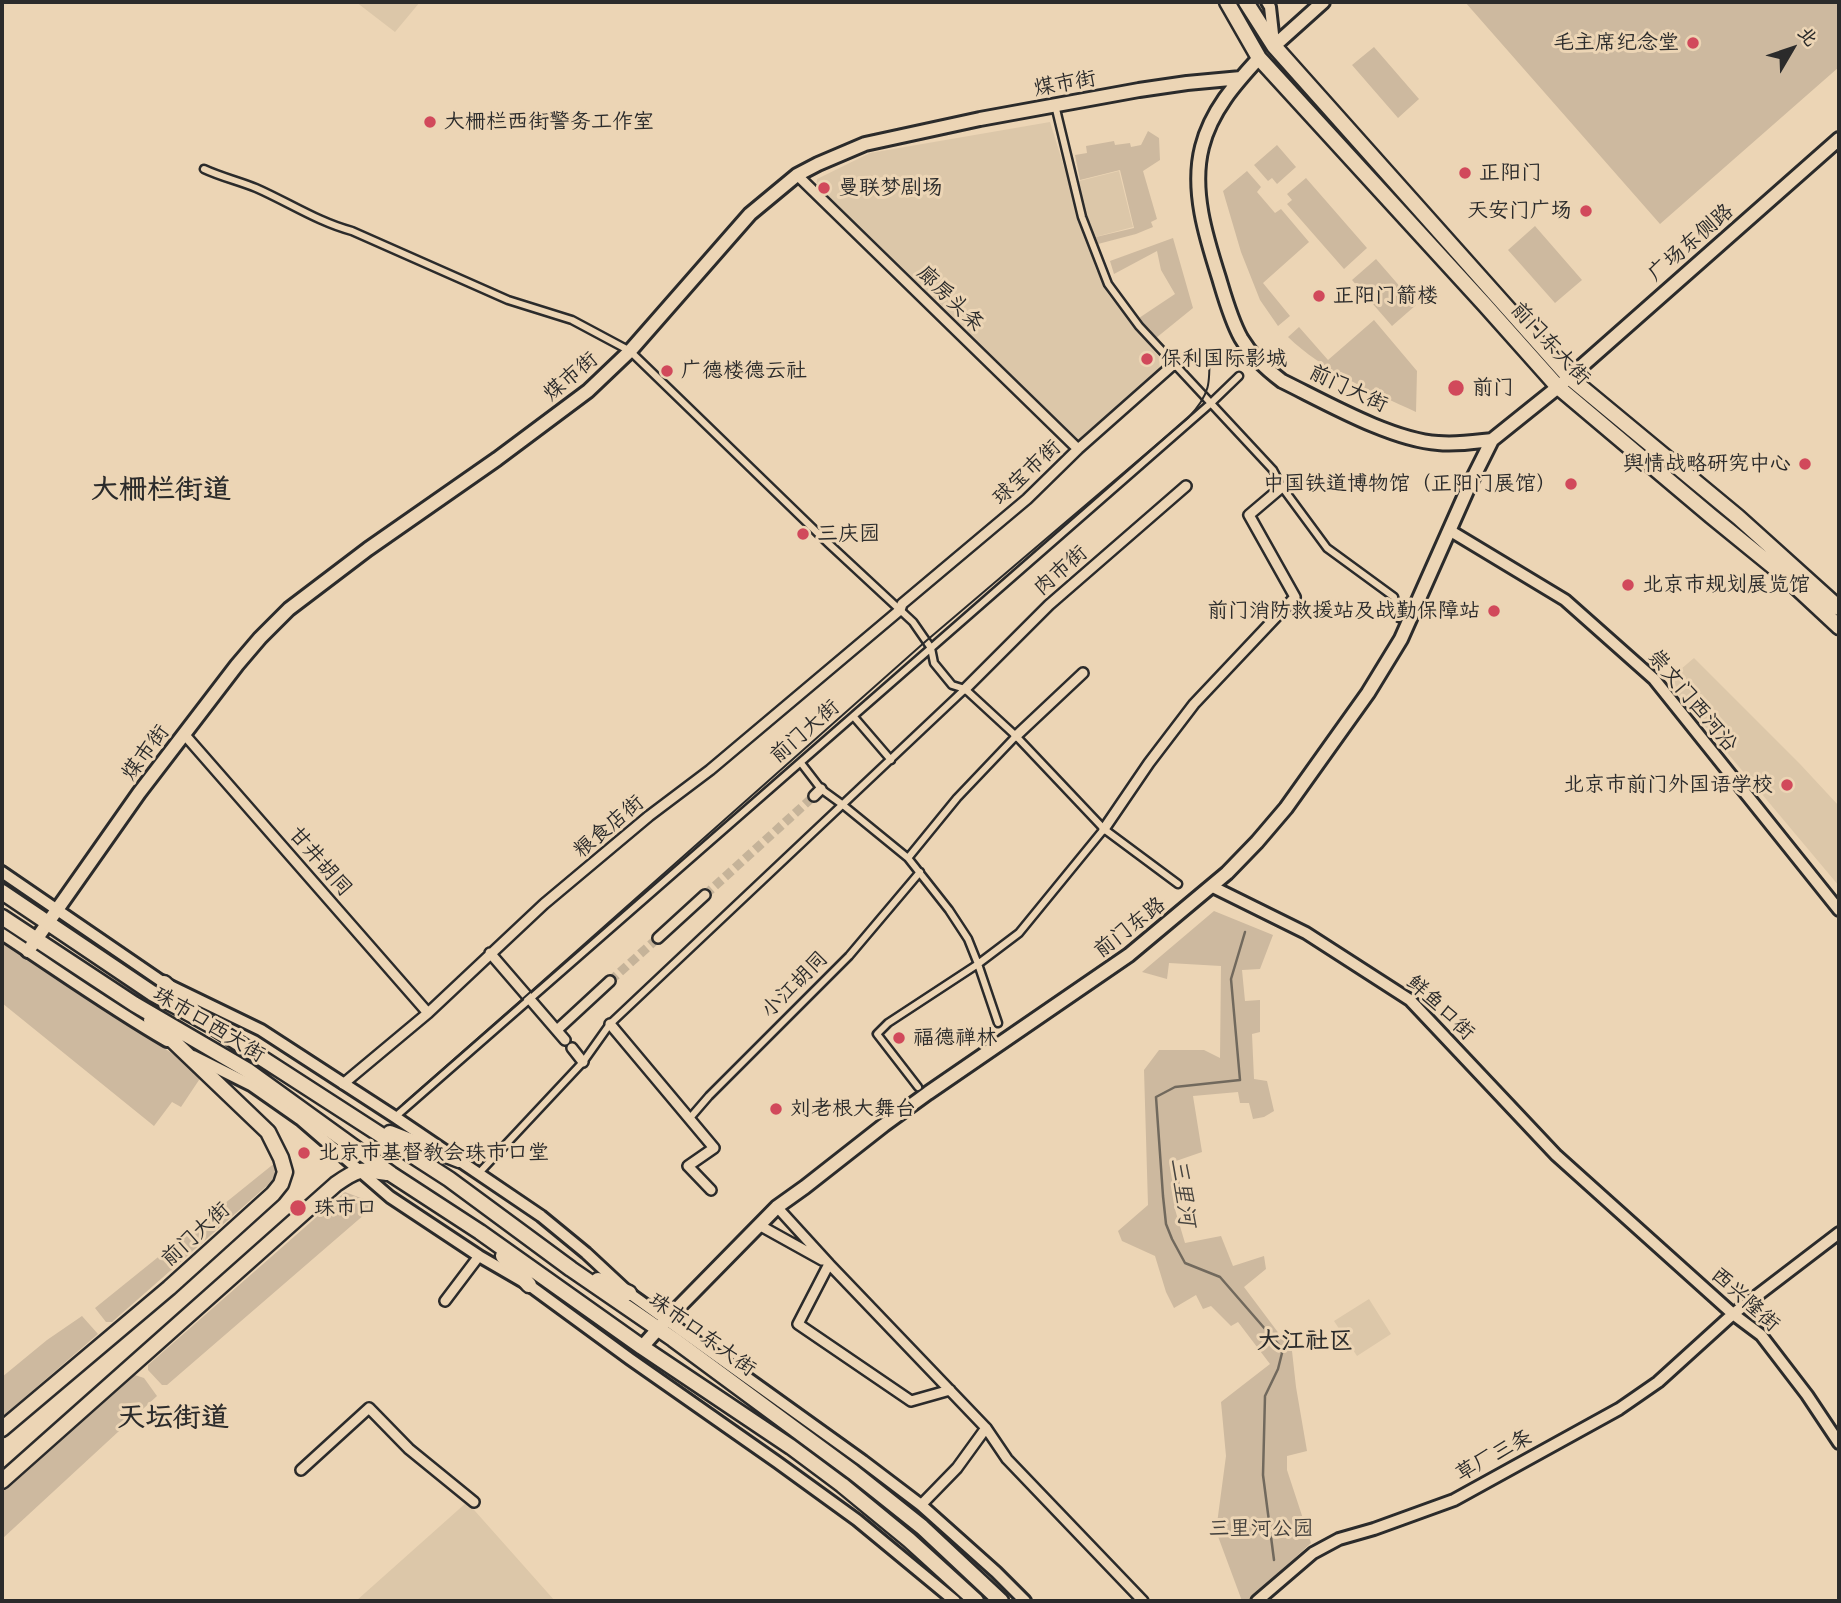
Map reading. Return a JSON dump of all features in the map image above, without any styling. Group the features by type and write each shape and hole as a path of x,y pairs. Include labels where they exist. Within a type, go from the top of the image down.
{"main road":[{"name":"前门东大街","path":"1246,2 1274,46 1563,382 1738,517 1839,608"},
{"path":"1241,78 1259,58 1323,2"},
{"name":"前门东大街","path":"1228,4 1259,58 1485,304 1563,382 1839,627"},
{"name":"煤市街","path":"32,945 139,793 260,638 289,609 588,391 630,351 750,214 797,175 865,144 980,118 1187,83 1241,78"},
{"name":"前门大街","path":"1241,78 1223,100 1209,124 1198,172 1199,196 1207,238 1226,303 1241,338 1269,371 1292,386 1399,435 1454,444 1492,440"},
{"name":"广场东侧路","path":"1492,440 1563,382 1839,139"},
{"name":"前门东路","path":"642,1347 777,1207 928,1093 1129,956 1213,887 1257,842 1286,808 1368,693 1401,639 1492,440"},
{"name":"珠市口西大街","path":"2,892 152,993 212,1026 363,1122"},
{"name":"珠市口西大街","path":"2,917 32,945 247,1070 391,1174"},
{"path":"163,982 212,1026"},
{"name":"前门大街","path":"2,1429 169,1288 273,1194 281,1184 285,1172 268,1132 134,1004"},
{"path":"180,1049 247,1070"},
{"path":"363,1122 459,1160"},
{"name":"珠市口东大街","path":"363,1122 449,1180 571,1269 662,1324 697,1357 814,1443 912,1520 1001,1601"},
{"path":"2,1481 336,1184 352,1172 360,1170 391,1174"},
{"name":"珠市口东大街","path":"391,1174 480,1232 642,1347 791,1447 909,1540 976,1601"},
{"path":"480,1232 529,1285"},
{"path":"571,1269 629,1293"},
{"path":"682,1374 697,1357"}],"street":[{"path":"1267,2 1270,6 1274,46"},
{"path":"1055,105 1082,217 1108,284 1139,326 1273,470 1282,487 1327,548 1394,597 1399,618"},
{"path":"204,169 253,187 336,227 352,231 508,300 572,320 630,351 901,607 932,650 934,663 952,685 965,689 1016,736 1104,829 1178,884"},
{"name":"廊房头条","path":"797,175 1078,449"},
{"name":"球宝市街","path":"901,607 1027,499 1078,449 1174,364"},
{"name":"前门大街","path":"396,1117 932,650 1239,376"},
{"name":"肉市街","path":"965,689 1049,604 1186,486"},
{"path":"918,1087 877,1034 888,1023 978,964 1019,933 1104,829 1194,704 1295,597 1249,515 1282,487"},
{"name":"崇文门西河沿","path":"1449,530 1565,600 1654,679 1839,910"},
{"name":"粮食店街","path":"343,1084 428,1013 544,904 649,816 710,770 901,607"},
{"path":"908,858 957,798 1016,736 1083,673"},
{"path":"480,1173 583,1062 610,1024 965,689"},
{"path":"854,717 891,760"},
{"name":"甘井胡同","path":"184,734 428,1013"},
{"path":"801,763 818,793 843,805 908,858 949,910 968,939 998,1023"},
{"name":"珠市口西大街","path":"2,872 163,982 261,1030 396,1117"},
{"name":"小江胡同","path":"690,1118 849,956 920,872"},
{"name":"鲜鱼口街","path":"1213,887 1307,933 1410,1000 1540,1140 1607,1201"},
{"path":"658,938 705,895"},
{"name":"珠市口西大街","path":"2,934 32,945 127,1018 251,1085 302,1120 360,1170"},
{"path":"490,953 565,1040"},
{"path":"557,1030 611,981"},
{"path":"610,1024 715,1148 688,1166 711,1190"},
{"path":"572,1048 583,1062"},
{"name":"珠市口东大街","path":"396,1117 541,1216 662,1324 863,1461 920,1504 1025,1601"},
{"path":"360,1170 390,1197 479,1256 529,1285 857,1520 955,1601"},
{"name":"西兴隆街","path":"1607,1201 1733,1314 1761,1335 1807,1395 1839,1443"},
{"path":"777,1207 986,1428 1007,1459 1143,1601"},
{"path":"759,1225 829,1264"},
{"name":"草厂三条","path":"1257,1601 1313,1553 1339,1539 1454,1500 1619,1409 1658,1382 1733,1314 1839,1233"},
{"path":"444,1301 479,1256"},
{"path":"829,1264 798,1324 911,1401 950,1391"},
{"path":"301,1470 369,1408 409,1449 474,1502"},
{"path":"920,1504 957,1468 986,1428"}],"shaded area":[{"path":"356,2 420,2 395,32"},
{"path":"1050,122 1096,269 1108,294 1159,357 1160,371 1078,447 816,189 817,179 870,153"},
{"path":"1119,171 1133,227 1095,237 1086,216 1079,181"},
{"name":"北京市前门外国语学校","path":"1694,658 1839,806 1839,886 1667,681"},
{"path":"1369,1299 1391,1334 1357,1356 1334,1321"},
{"path":"467,1502 555,1601 356,1601"}],"green space":[{"path":"1465,2 1839,2 1839,67 1660,224"},
{"path":"1374,47 1419,99 1398,118 1352,65"},
{"path":"1148,131 1159,138 1160,160 1143,171 1157,219 1151,222 1153,227 1098,244 1096,237 1134,228 1120,170 1080,180 1075,155 1087,153 1086,146 1114,141 1115,145 1141,145"},
{"path":"1277,145 1296,167 1277,184 1272,178 1268,181 1254,165"},
{"path":"1247,171 1261,187 1257,192 1275,213 1281,209 1309,242 1263,283 1290,316 1278,326 1260,300 1241,252 1223,191"},
{"path":"1306,178 1367,248 1344,269 1287,204 1292,200 1287,194"},
{"path":"1535,226 1582,280 1555,303 1508,250"},
{"path":"1173,238 1193,308 1156,338 1139,318 1175,294 1161,270 1157,251 1114,274 1110,261"},
{"path":"1376,259 1416,305 1392,326 1352,280"},
{"path":"1374,320 1417,371 1416,412 1332,370 1288,337 1299,327 1328,360"},
{"name":"三里河公园","path":"1214,911 1273,935 1260,969 1242,970 1245,1001 1260,1000 1260,1032 1252,1034 1254,1079 1267,1081 1274,1111 1253,1119 1249,1103 1240,1103 1238,1092 1193,1096 1202,1152 1176,1161 1183,1200 1174,1206 1185,1243 1221,1236 1233,1266 1264,1256 1266,1269 1244,1287 1292,1351 1307,1451 1287,1456 1287,1470 1311,1543 1248,1601 1242,1601 1216,1531 1226,1456 1221,1402 1270,1364 1238,1322 1231,1326 1211,1306 1203,1309 1196,1295 1174,1308 1155,1256 1122,1241 1118,1231 1148,1205 1144,1070 1159,1050 1204,1050 1220,1058 1221,966 1169,963 1167,979 1142,972"},
{"path":"2,940 203,1074 181,1107 172,1102 154,1126 2,1003"},
{"path":"276,1162 276,1173 269,1184 112,1322 106,1322 95,1308"},
{"path":"345,1192 374,1203 365,1214 167,1385 162,1385 148,1370 148,1365"},
{"path":"82,1316 98,1334 2,1417 2,1377 47,1340"},
{"path":"132,1374 144,1378 157,1396 2,1539 2,1492"}],"waterway":[{"name":"三里河","path":"1245,932 1231,979 1240,1080 1175,1087 1156,1097 1166,1224 1172,1239 1185,1263 1220,1277 1279,1345 1282,1353 1278,1369 1265,1396 1263,1475 1274,1560"}],"tunnel":[{"path":"705,895 814,796"},
{"path":"610,981 658,938"}],"tram line":[{"path":"403,1104 926,641 1188,418 1202,401 1208,386 1209,348"}],"place":[{"name":"毛主席纪念堂","path":"1693,43"},
{"name":"大栅栏西街警务工作室","path":"430,122"},
{"name":"正阳门","path":"1465,173"},
{"name":"曼联梦剧场","path":"824,188"},
{"name":"天安门广场","path":"1586,211"},
{"name":"正阳门箭楼","path":"1319,296"},
{"name":"保利国际影城","path":"1147,359"},
{"name":"广德楼德云社","path":"667,371"},
{"name":"前门","path":"1456,388"},
{"name":"舆情战略研究中心","path":"1805,464"},
{"name":"中国铁道博物馆（正阳门展馆）","path":"1571,484"},
{"name":"三庆园","path":"803,534"},
{"name":"北京市规划展览馆","path":"1628,585"},
{"name":"前门消防救援站及战勤保障站","path":"1494,611"},
{"name":"北京市前门外国语学校","path":"1787,785"},
{"name":"福德禅林","path":"899,1038"},
{"name":"刘老根大舞台","path":"776,1109"},
{"name":"北京市基督教会珠市口堂","path":"304,1153"},
{"name":"珠市口","path":"298,1208"}],"district":[{"name":"大栅栏街道","path":"161,491"},
{"name":"大江社区","path":"1305,1342"},
{"name":"天坛街道","path":"173,1419"}]}
